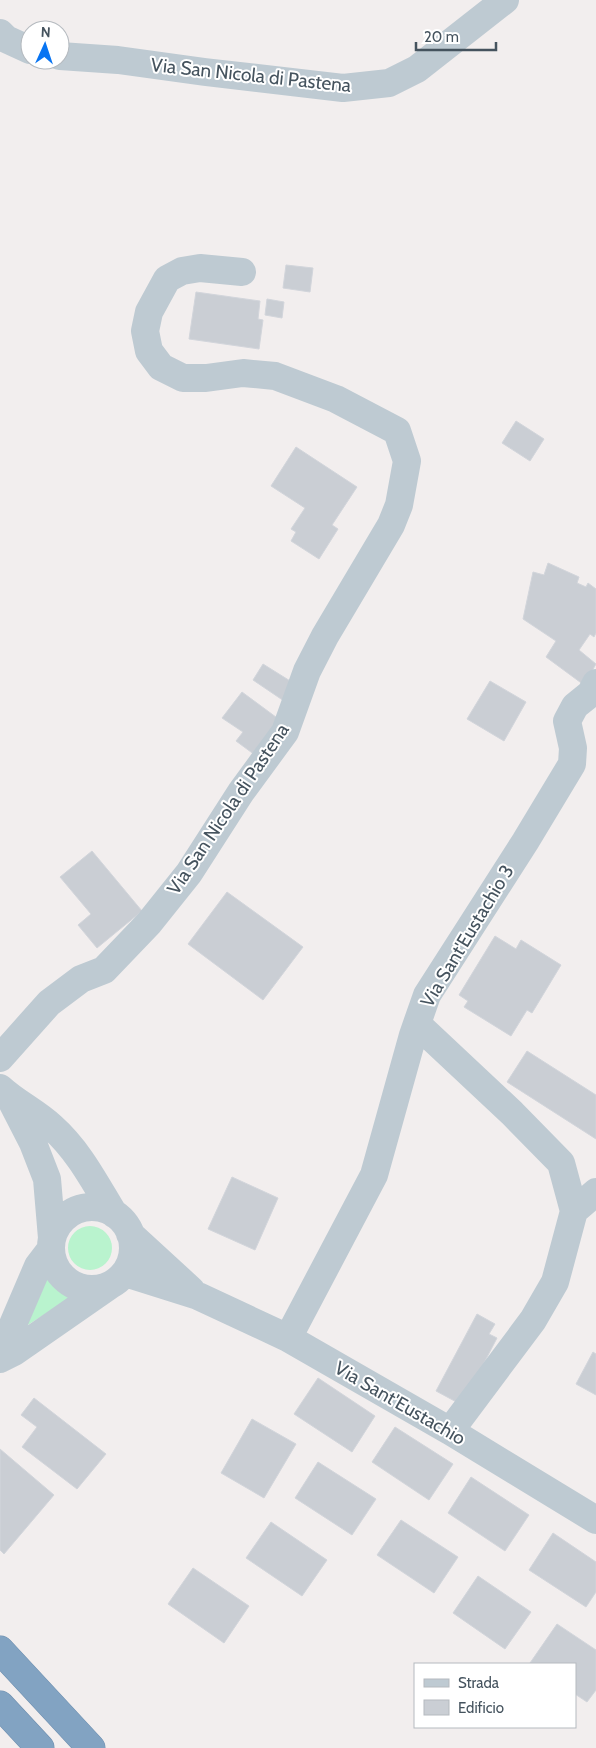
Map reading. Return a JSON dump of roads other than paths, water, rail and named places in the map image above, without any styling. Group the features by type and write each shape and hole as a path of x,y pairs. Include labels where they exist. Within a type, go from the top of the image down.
{"highway":[{"path":"0,1650 91,1748"},
{"path":"0,1705 40,1748"}],"street":[{"name":"Via San Nicola di Pastena","path":"70,57 118,60 225,75 343,88 389,83 417,69 505,0"},
{"path":"0,33 6,39 20,45"},
{"name":"Via San Nicola di Pastena","path":"0,1058 49,1003 81,979 104,970 149,923 188,873 241,792 285,732 307,671 320,645 391,525 399,505 407,461 396,431 336,399 275,376 243,373 206,378 183,378 161,367 149,351 145,330 149,312 166,279 182,271 200,268 242,272"},
{"name":"Via Sant'Eustachio 3","path":"288,1338 374,1175 427,995 525,842 572,764 573,748 567,721 575,706 591,693 596,683"},
{"path":"417,1024 561,1163 574,1211 555,1282 533,1320 450,1431"},
{"path":"0,1359 14,1352 121,1276 130,1263 133,1252 122,1224 75,1150 35,1112 4,1092"},
{"path":"4,1092 33,1143 47,1179 53,1262 69,1282 81,1287 94,1289 106,1286 121,1276"},
{"path":"574,1211 596,1192"},
{"path":"0,1346 11,1329 38,1266 52,1243 60,1223 72,1212 82,1208 93,1207 104,1209 122,1224"},
{"name":"Via Sant'Eustachio","path":"122,1224 198,1296"},
{"name":"Via Sant'Eustachio","path":"121,1276 198,1296 288,1338 450,1431 596,1520"}]}
